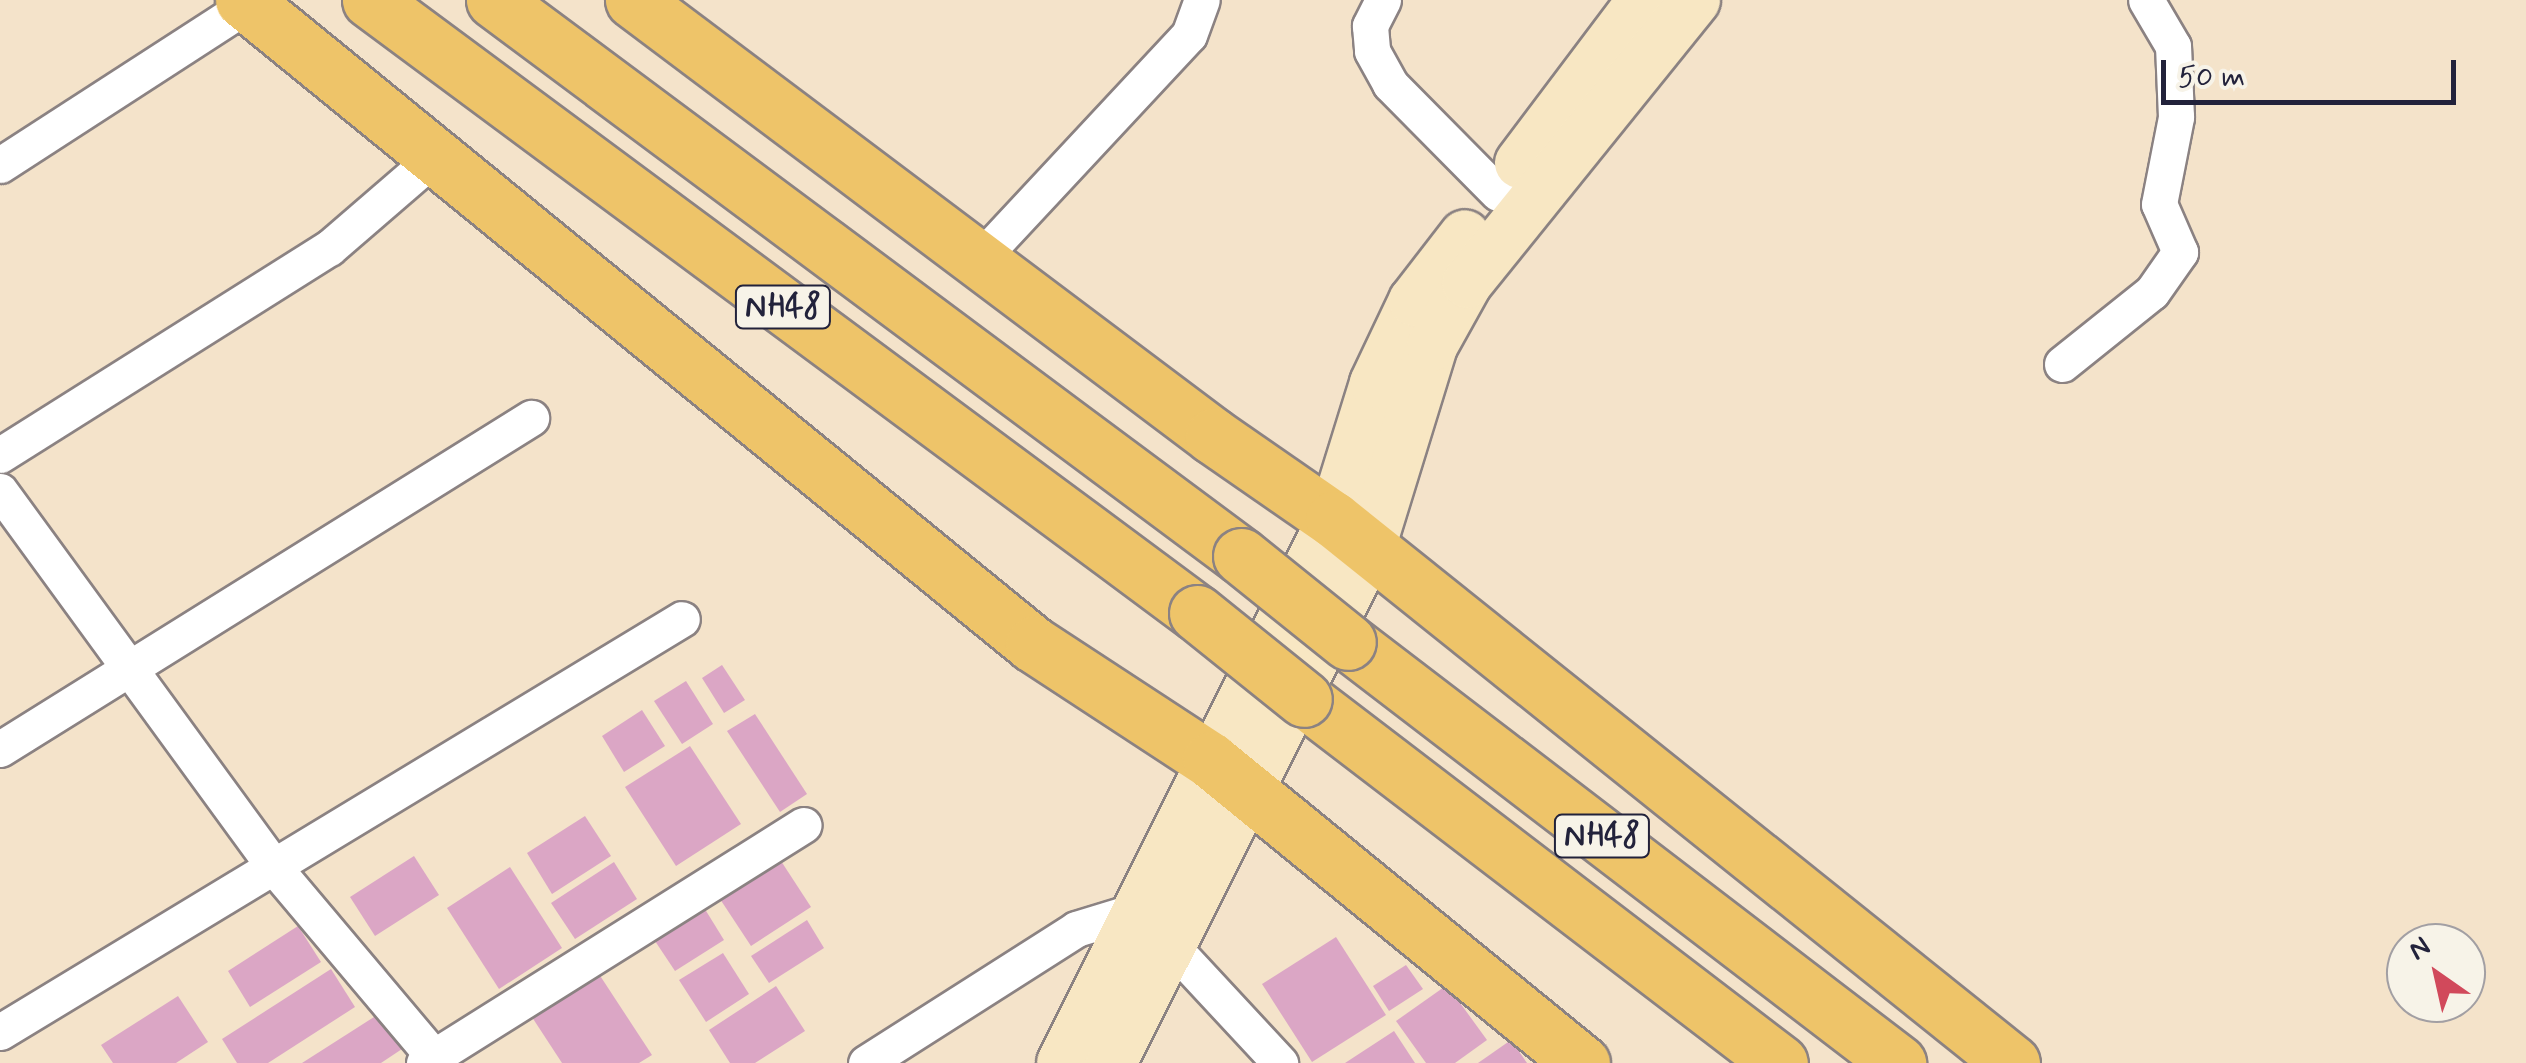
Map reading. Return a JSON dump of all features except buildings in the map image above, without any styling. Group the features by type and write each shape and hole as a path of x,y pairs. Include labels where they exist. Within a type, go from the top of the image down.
{"highway":[{"name":"NH48","path":"370,0 1197,613 1780,1063"},
{"name":"NH48","path":"494,0 1241,556 1898,1063"},
{"path":"633,0 978,260 1351,533 2012,1063"},
{"path":"246,2 432,159 1033,644 1229,776 1582,1063"}],"main road":[{"path":"1455,273 1498,193 1643,0"},
{"path":"1062,1063 1154,927 1351,533 1374,383 1414,302 1455,273 1695,0"},
{"path":"1111,1063 1154,927"}],"street":[{"path":"978,260 1189,35 1202,0"},
{"path":"1382,0 1370,26 1372,50 1390,84 1498,193"},
{"path":"2062,364 2152,292 2180,252 2158,204 2176,118 2173,46 2146,0"},
{"path":"0,165 246,2"},
{"path":"0,455 329,248 432,159"},
{"path":"0,749 532,418"},
{"path":"0,491 273,866 433,1061 804,824"},
{"path":"0,1032 682,619"},
{"path":"866,1063 1076,928 1154,927 1280,1063"}]}
